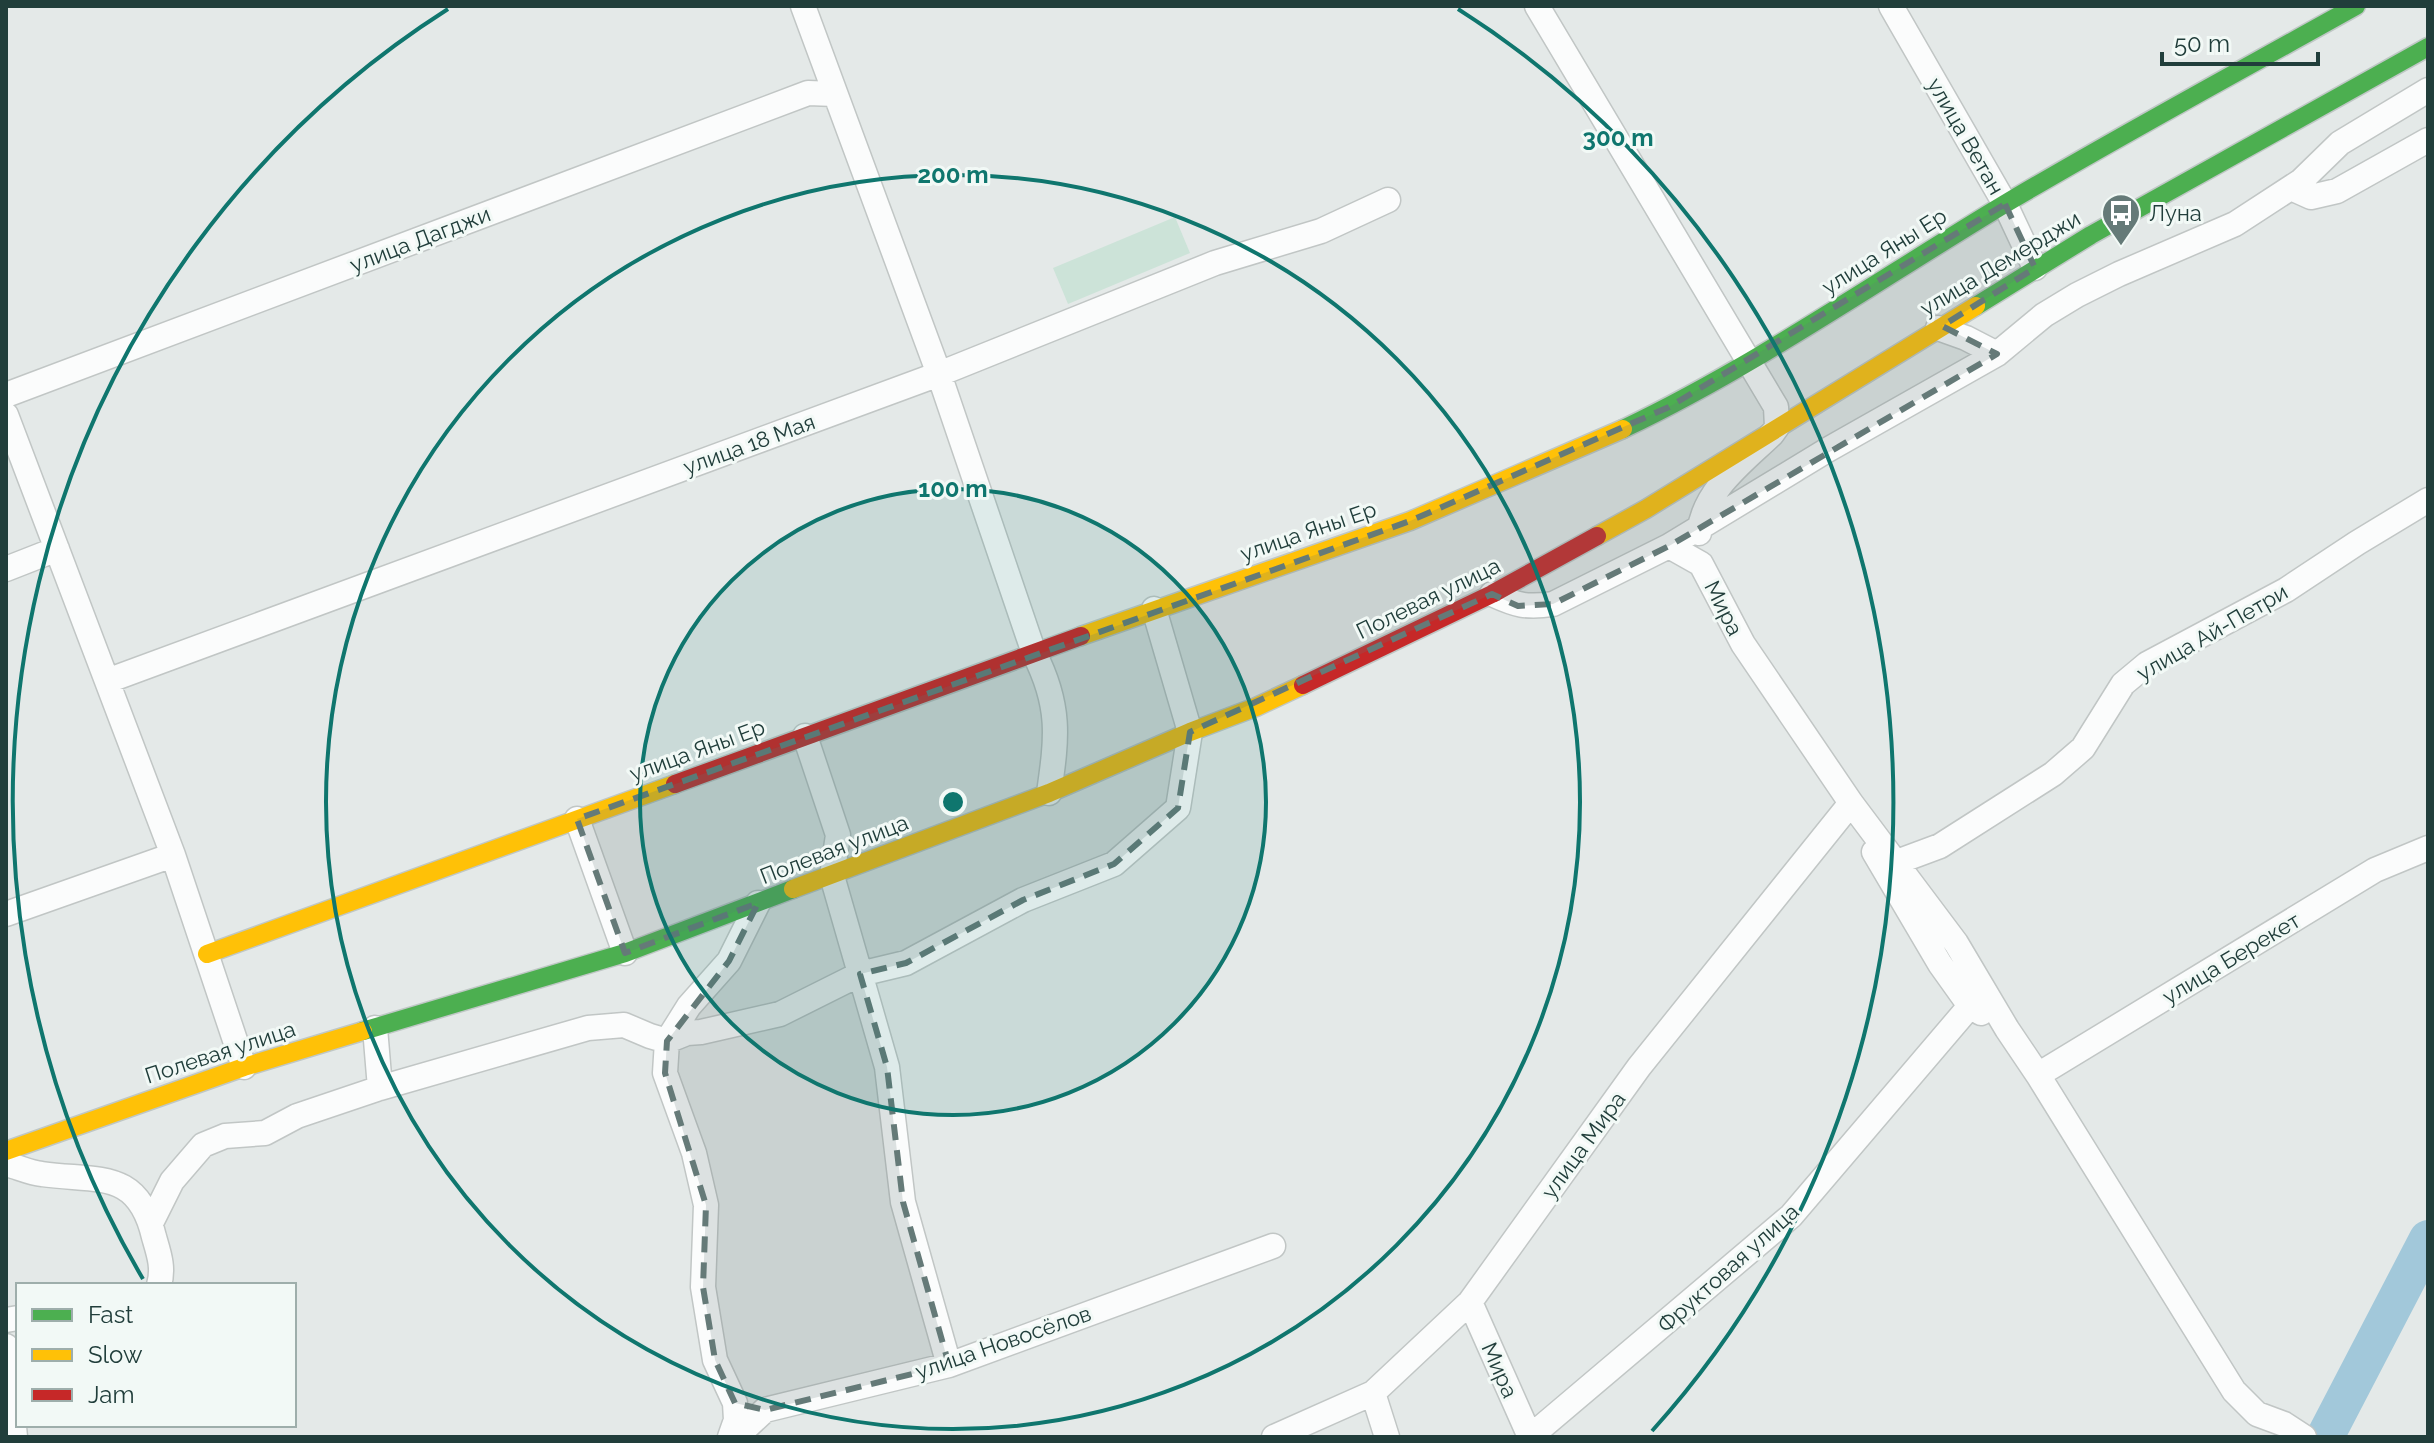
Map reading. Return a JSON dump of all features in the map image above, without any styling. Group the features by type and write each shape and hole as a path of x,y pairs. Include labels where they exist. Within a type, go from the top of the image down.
{"main road":[{"name":"улица Яны Ер","path":"207,954 1154,609 1410,521 1612,434 1669,407 1749,362 2005,204 2356,6"},
{"name":"улица Демерджи","path":"1646,509 2035,268 2428,47"},
{"name":"Полевая улица","path":"6,1151 244,1067 625,953 1049,793 1256,707 1492,594 1646,509"}],"street":[{"path":"803,6 939,374 1034,653 1048,680 1056,743 1049,793"},
{"path":"1537,6 1776,407 1777,427 1772,434 1727,478 1707,503 1700,528 1701,564"},
{"name":"улица Ветан","path":"1891,6 2005,204 2035,268"},
{"path":"1492,594 1518,606 1553,604 1669,546 1829,449 1997,354 2044,315 2077,295 2235,224 2301,181 2340,143 2428,90"},
{"name":"улица Дагджи","path":"6,395 808,93 835,94"},
{"path":"2291,188 2311,197 2337,191 2428,140"},
{"name":"улица 18 Мая","path":"107,681 939,374 1215,263 1321,231 1388,200"},
{"path":"1938,328 1997,354"},
{"path":"6,415 173,855 244,1067"},
{"name":"улица Ай-Петри","path":"1897,862 1940,846 2053,774 2083,748 2123,684 2147,664 2286,590 2428,500"},
{"name":"Мира","path":"1669,546 1701,564 1743,644 1851,803"},
{"path":"6,569 57,549"},
{"path":"151,1223 172,1181 203,1145 225,1136 265,1133 297,1116 380,1088 588,1028 624,1025 667,1041 687,1033 780,1014 860,974 906,963 1023,900 1114,864 1178,808 1190,732 1154,609"},
{"path":"805,736 838,835 832,876 887,1067 903,1202 949,1365"},
{"path":"1851,803 1956,943 2234,1391 2257,1414 2284,1424 2303,1437"},
{"path":"1851,803 1876,857 1940,964 1970,1006 2007,1029"},
{"name":"улица Мира","path":"1274,1437 1373,1393 1470,1302 1639,1067 1851,803"},
{"path":"577,819 625,953"},
{"name":"улица Берекет","path":"2038,1075 2375,870 2428,848"},
{"path":"6,914 173,855"},
{"path":"733,1437 735,1403 715,1360 703,1287 706,1205 694,1153 665,1073 667,1041 689,1006 729,961 758,903"},
{"name":"Фруктовая улица","path":"1530,1437 1791,1216 1970,1006"},
{"path":"375,1028 380,1088"},
{"path":"6,1164 39,1174 104,1179 134,1193 151,1223 163,1272 160,1283"},
{"name":"улица Новосёлов","path":"733,1437 765,1410 949,1365 1273,1246"},
{"name":"Мира","path":"1470,1302 1530,1437"},
{"path":"6,1346 15,1437"},
{"path":"1373,1393 1387,1437"},
{"path":"735,1403 749,1410 765,1410"}],"highlighted area":[{"path":"2005,204 2035,268 1942,326 1997,354 1669,546 1553,604 1518,606 1492,594 1190,732 1178,808 1114,864 1023,900 906,963 860,974 887,1067 903,1202 949,1365 765,1410 735,1403 715,1360 703,1287 706,1205 665,1073 667,1041 729,961 758,903 625,953 577,819 1410,521 1669,407"}],"green space":[{"path":"1175,217 1190,253 1068,304 1053,268"}],"waterway":[{"path":"2325,1437 2428,1239"}],"traffic: fast":[{"path":"1623,429 1720,378 1815,322 2047,179 2356,6"},
{"path":"1976,306 2091,235 2428,47"},
{"path":"363,1031 625,953 793,889"}],"traffic: slow":[{"path":"1597,536 1976,306"},
{"path":"1081,636 1410,521 1623,429"},
{"path":"793,889 1049,793 1303,685"},
{"path":"207,954 675,784"},
{"path":"6,1151 244,1067 363,1031"}],"traffic: jam":[{"path":"1303,685 1492,594 1597,536"},
{"path":"675,784 1081,636"}],"place":[{"name":"Луна","path":"2121,247"}]}
